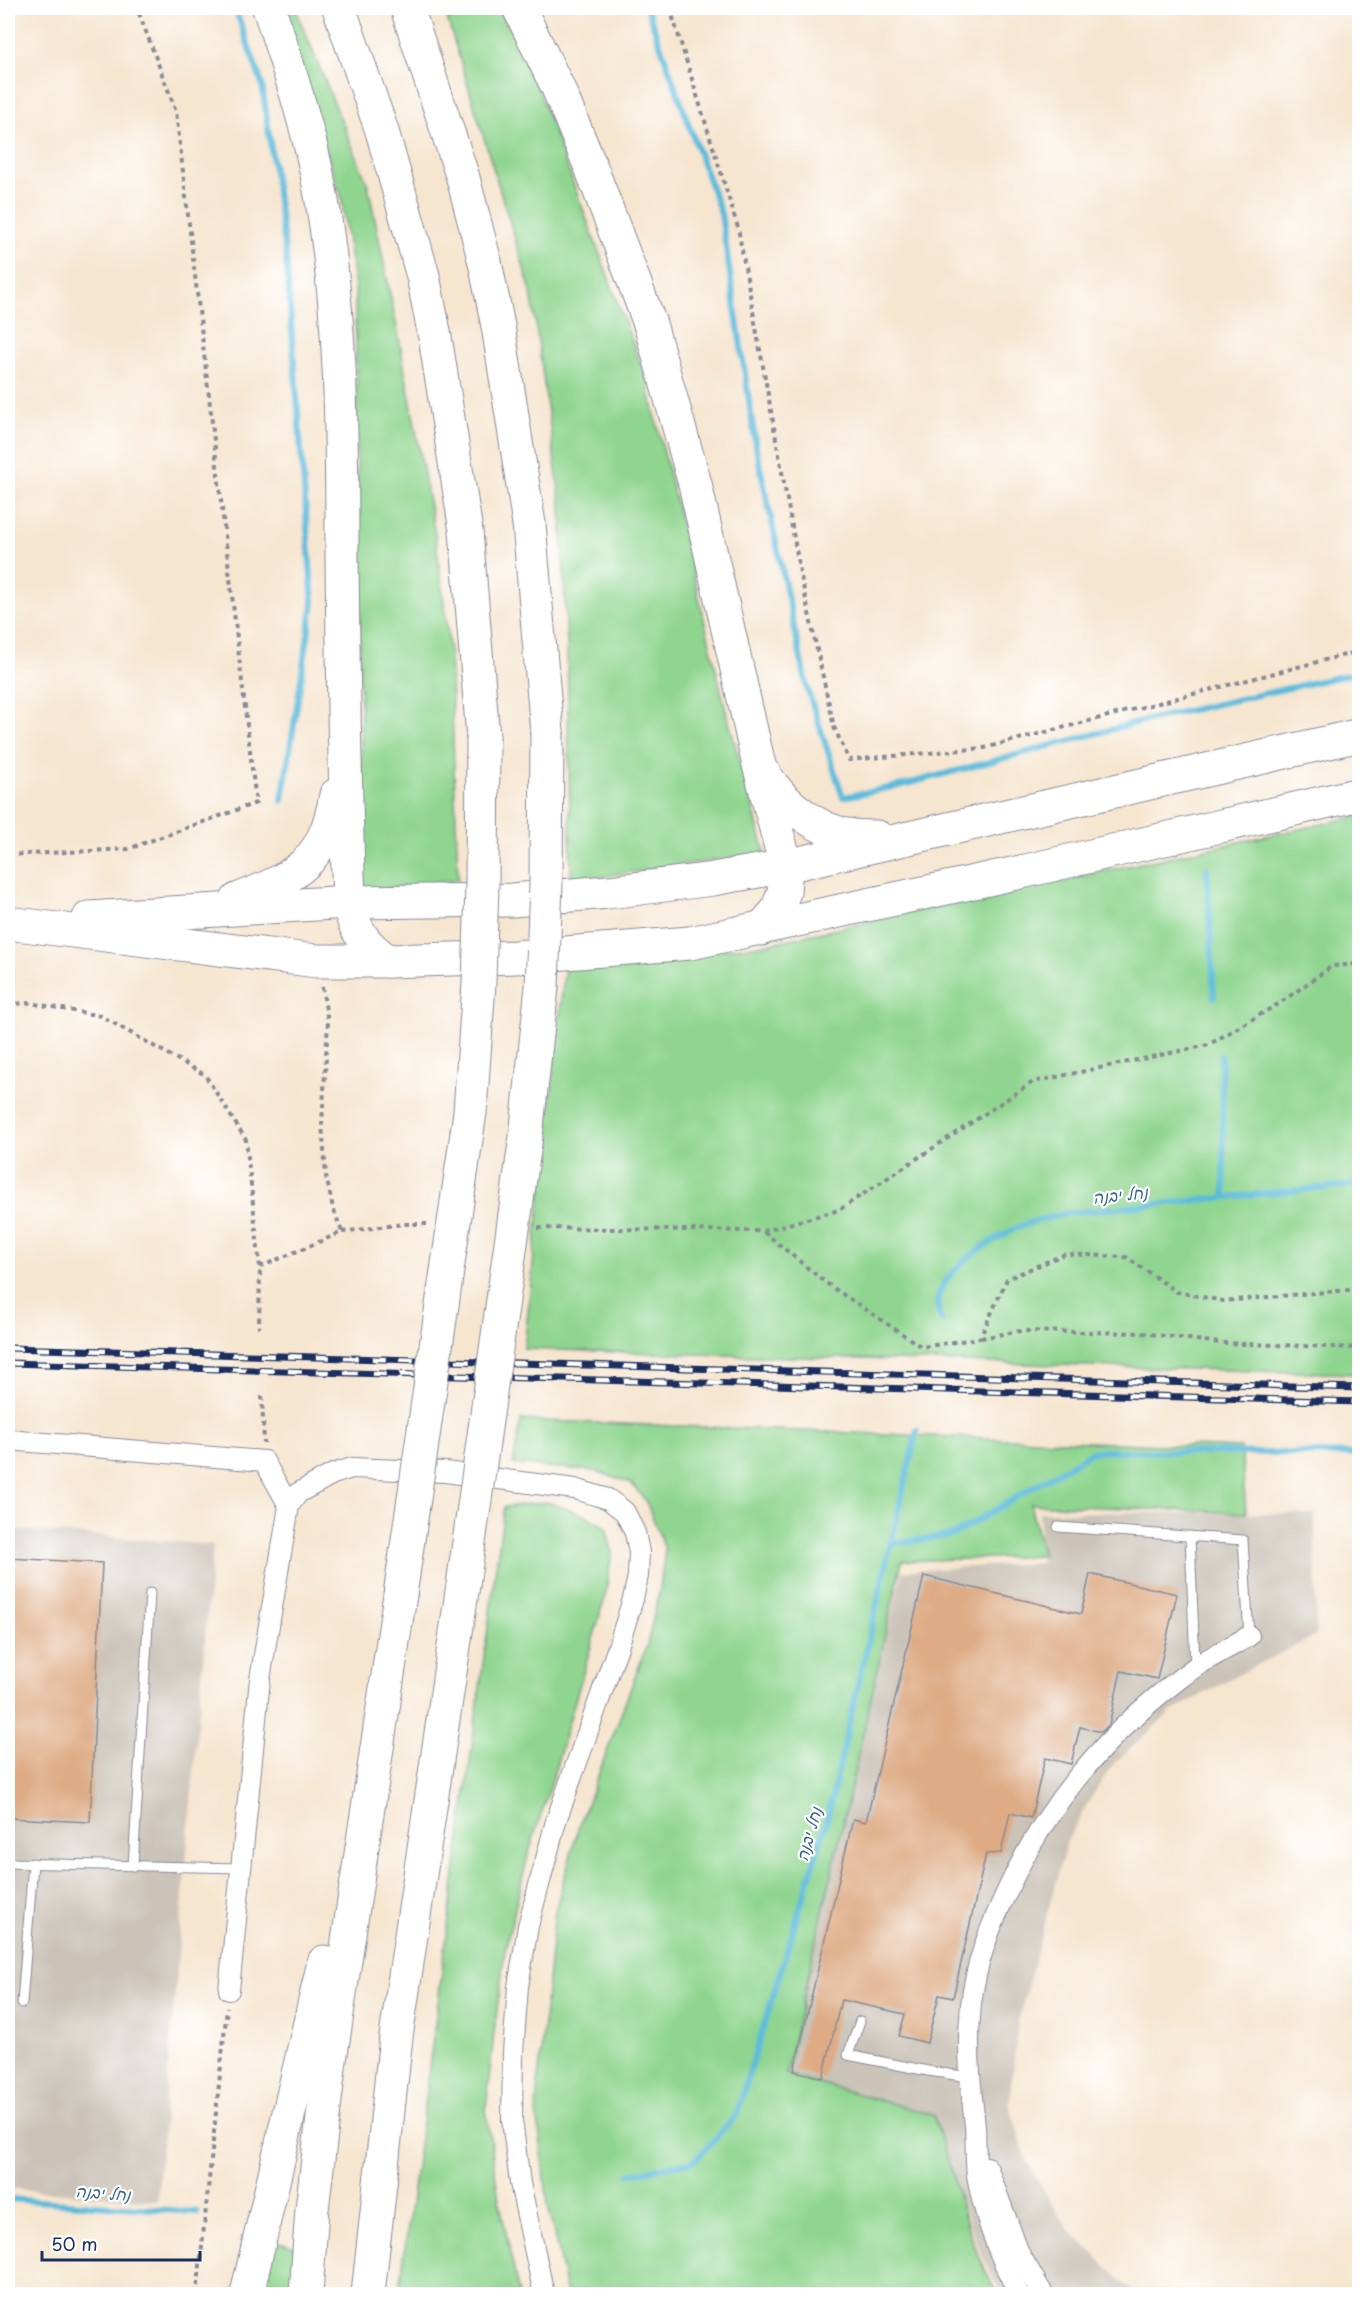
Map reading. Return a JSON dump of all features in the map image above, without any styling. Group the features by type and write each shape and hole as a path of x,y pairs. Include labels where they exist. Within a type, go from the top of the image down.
{"highway":[{"path":"269,8 290,71 318,181 334,287 342,409 344,755 349,902 352,918 371,950 388,961"},
{"path":"306,2295 320,2132 470,1112 483,885 483,736 466,531 427,296 398,184 339,8"},
{"path":"368,2295 396,2037 526,1136 542,987 546,884 547,732 529,524 498,326 485,262 463,178 407,8"},
{"path":"519,8 567,109 650,324 696,484 758,761 786,866 784,892 777,910 761,929"},
{"path":"8,923 349,902 512,900 597,893 713,879 786,866 1359,735"},
{"path":"204,911 276,884 298,871 314,856 325,837 344,755"},
{"path":"758,761 778,792 811,820 832,831 853,836 921,835"},
{"path":"8,923 317,961 515,957 621,950 690,943 761,929 1041,868 1359,794"},
{"path":"247,2295 384,1703"}],"street":[{"path":"8,1440 264,1461 289,1506"},
{"path":"229,1990 260,1679 289,1506 298,1493 333,1474 352,1468 445,1472 575,1489 608,1499 625,1512 635,1533 639,1552 638,1576 633,1599 556,1821 528,1926 518,1987 513,2052 512,2120 520,2183 544,2295"},
{"path":"1019,2295 988,2227 978,2177 969,2077 970,2016 980,1962 993,1920 1028,1848 1054,1805 1101,1749 1146,1706 1195,1667 1249,1636"},
{"path":"975,2130 996,2197 1019,2253 1043,2295"}],"lane":[{"path":"1058,1527 1243,1540 1249,1636"},
{"path":"1190,1536 1195,1667"},
{"path":"133,1866 150,1593"},
{"path":"8,1863 241,1868"},
{"path":"22,2003 33,1863"},
{"path":"860,2021 848,2055 969,2077"}],"path":[{"path":"8,855 128,849 255,803 176,111 137,8"},
{"path":"670,8 738,228 801,577 834,728 849,760 984,748 1359,651"},
{"path":"317,961 328,1022 322,1124 326,1176 333,1208 342,1232"},
{"path":"530,1228 763,1231 839,1210 1033,1082 1208,1045 1280,1003 1332,966 1359,964"},
{"path":"8,1004 30,1003 101,1016 205,1076 246,1140 260,1267 259,1328"},
{"path":"260,1267 342,1232 403,1224 438,1225"},
{"path":"763,1231 826,1283 922,1347 1020,1331 1142,1333 1220,1343 1359,1348"},
{"path":"980,1338 1007,1279 1065,1254 1126,1257 1177,1292 1223,1300 1359,1289"},
{"path":"262,1396 264,1461"},
{"path":"193,2295 198,2284 229,1990"}],"shaded area":[{"path":"1039,1512 1315,1514 1316,1636 1258,1664 1172,1711 1113,1764 1087,1804 1067,1841 1018,2021 1009,2103 1027,2162 1066,2227 1135,2294 1002,2294 982,2256 930,2116 784,2073 902,1571 1041,1563"},
{"path":"8,1529 213,1545 157,2201 8,2188"}],"green space":[{"path":"278,8 295,8 368,185 436,540 450,652 458,880 363,891 355,288 341,195"},
{"path":"444,8 498,8 526,57 646,378 727,715 765,853 571,881 567,648 561,505 531,291"},
{"path":"1359,816 1359,1374 524,1349 565,965 762,945"},
{"path":"521,1420 1241,1448 1246,1513 1030,1504 1043,1556 902,1561 786,2074 933,2115 977,2252 998,2294 567,2294 548,2206 536,2103 555,1911 579,1826 647,1645 660,1589 665,1549 646,1501 631,1483 595,1471 513,1464"},
{"path":"547,1502 585,1515 606,1527 612,1551 605,1597 528,1855 505,1950 494,2033 486,2109 499,2200 519,2294 399,2294 504,1507"},
{"path":"271,2239 295,2247 292,2294 256,2294"}],"building":[{"path":"8,1558 102,1563 90,1822 8,1818"},
{"path":"1090,1574 1177,1594 1157,1679 1121,1671 1109,1725 1101,1732 1080,1727 1071,1764 1045,1758 1031,1818 1010,1813 1001,1853 986,1854 953,1998 939,1995 927,2043 899,2036 905,2014 841,2000 823,2078 794,2071 853,1819 866,1822 924,1576 1081,1614"}],"waterway":[{"path":"235,8 262,84 286,257 313,603 282,801"},
{"path":"647,8 721,214 756,447 807,688 843,797 903,785 1151,719 1360,672"},
{"path":"1207,869 1214,997"},
{"path":"1221,1056 1225,1197"},
{"name":"נחל יבנה","path":"942,1321 938,1298 950,1275 986,1245 1029,1223 1068,1213 1360,1184"},
{"name":"נחל יבנה","path":"629,2174 694,2161 736,2116 826,1823 917,1430"},
{"path":"891,1544 953,1535 1094,1451 1360,1454"},
{"name":"נחל יבנה","path":"8,2199 197,2212"}],"railway":[{"path":"8,1348 1360,1388"},
{"path":"8,1363 1360,1402"}]}
